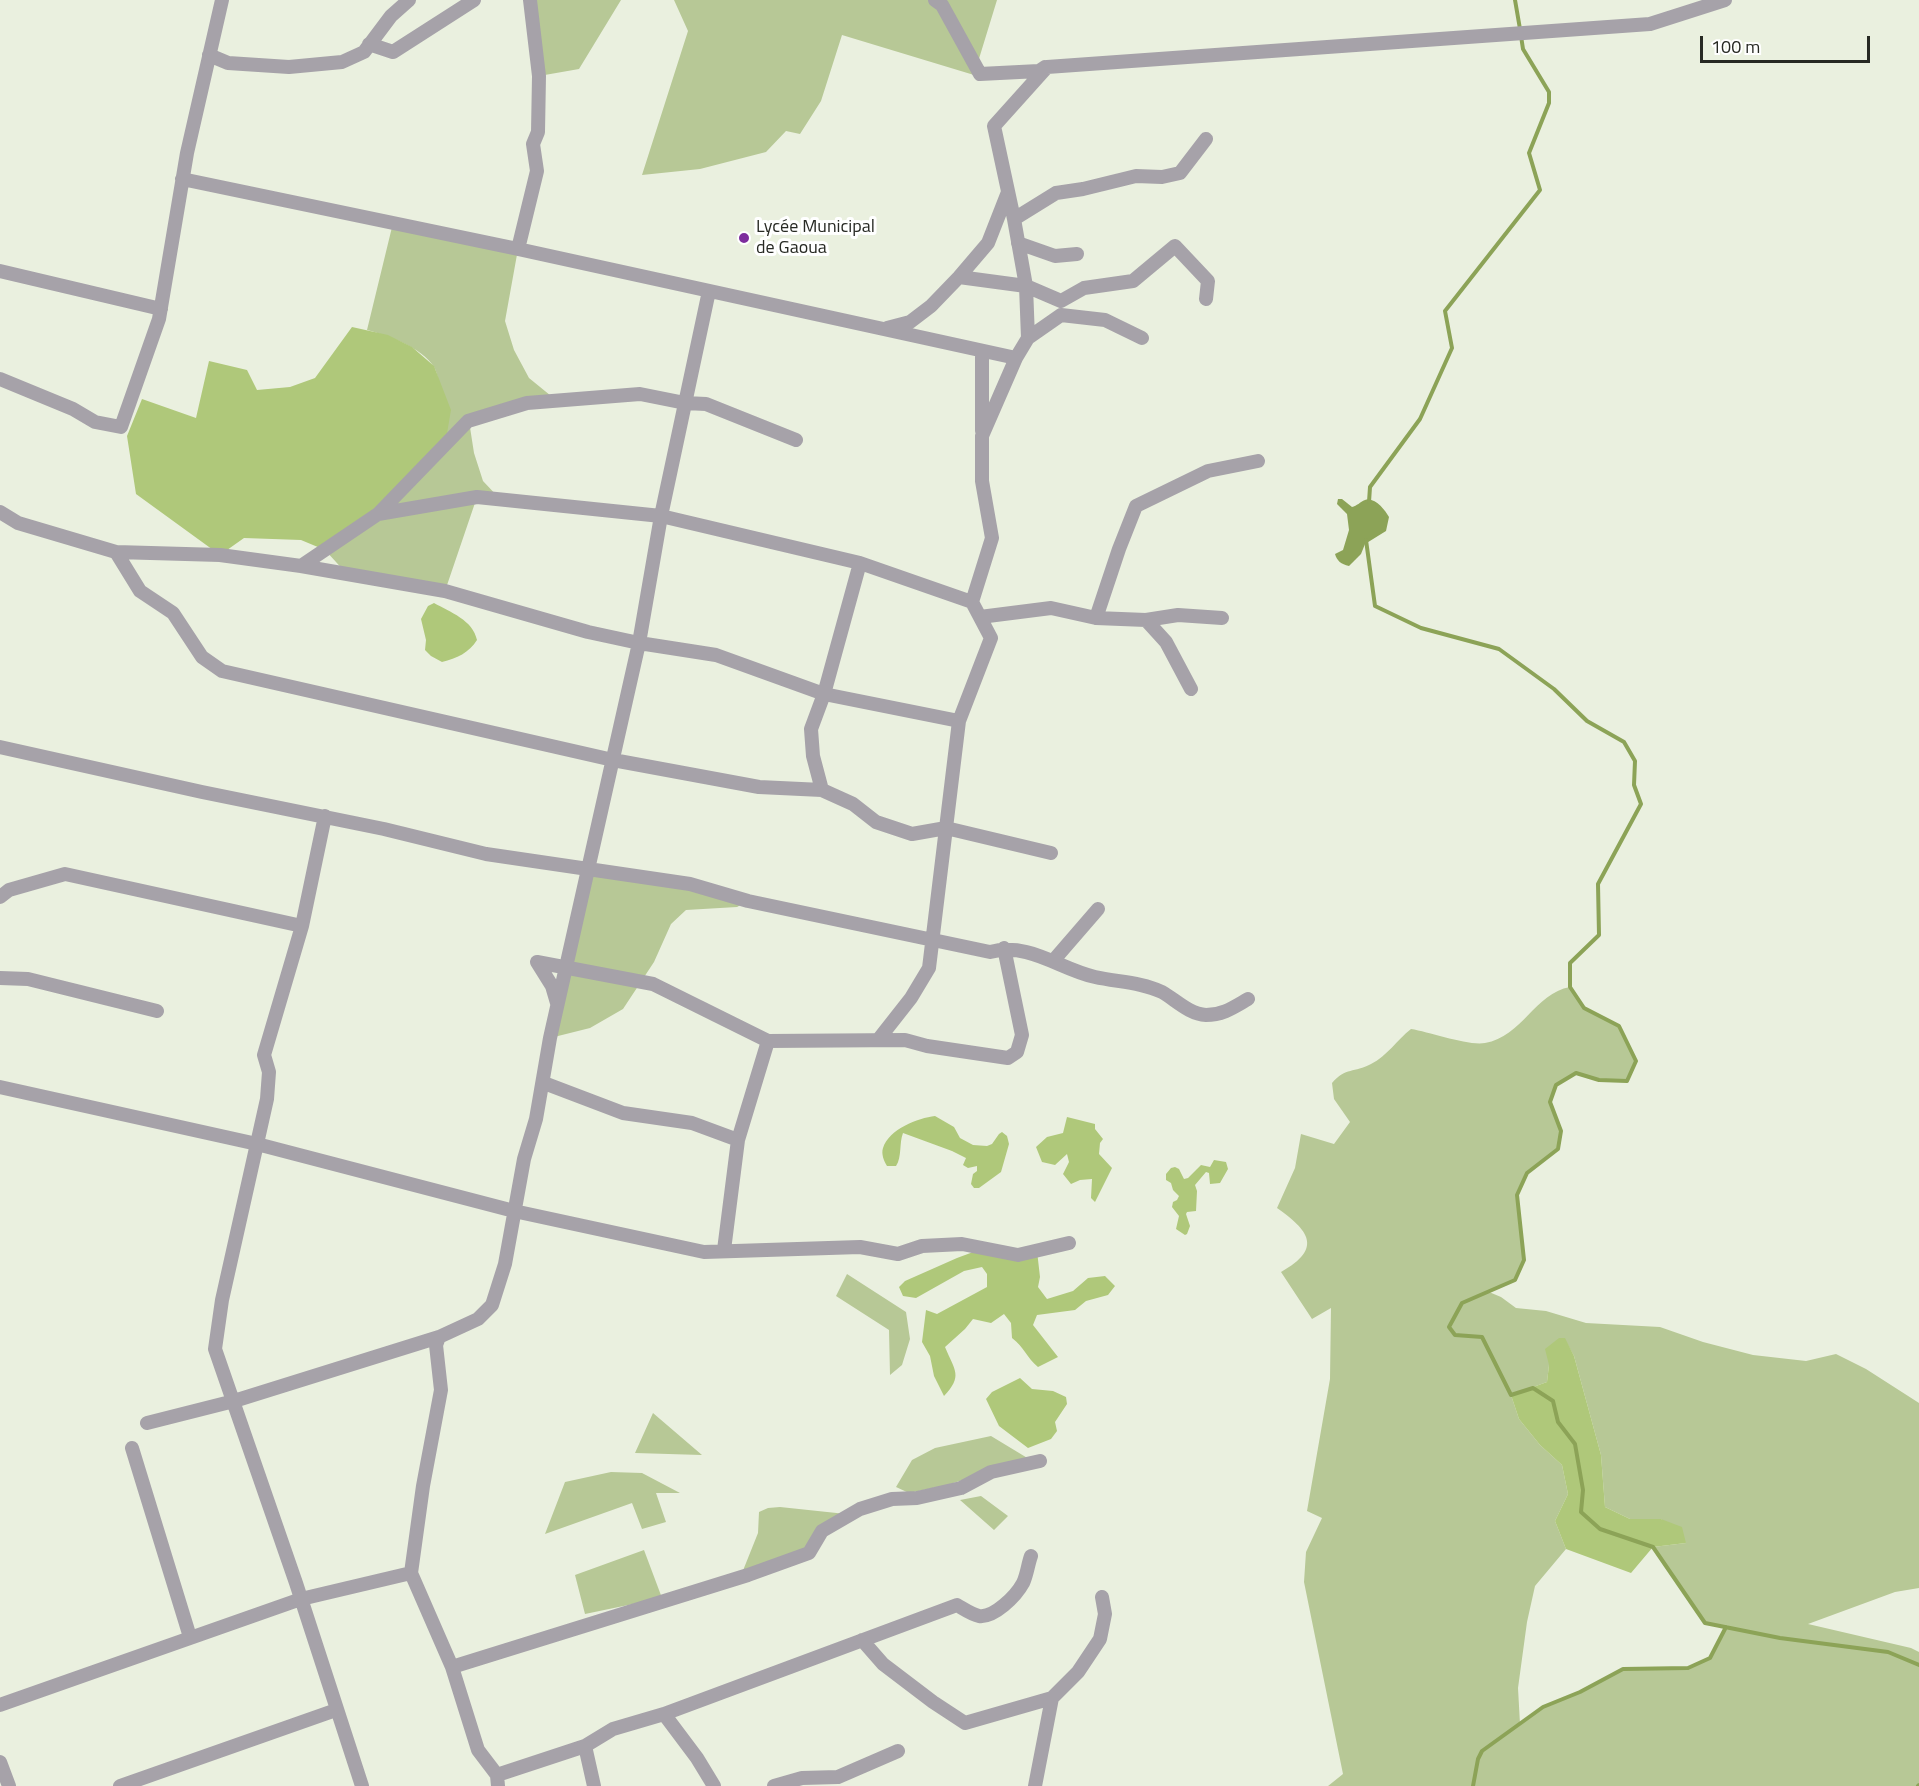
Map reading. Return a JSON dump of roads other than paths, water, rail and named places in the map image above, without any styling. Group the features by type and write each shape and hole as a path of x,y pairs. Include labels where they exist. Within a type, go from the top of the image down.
{"street":[{"path":"0,379 73,409 95,422 121,428 159,319 182,179 222,0"},
{"path":"209,55 228,63 289,67 342,62 364,52 391,16 409,0"},
{"path":"369,44 393,52 474,0"},
{"path":"518,249 537,171 533,144 538,132 539,76 530,0"},
{"path":"935,0 942,4 980,74 1039,70 1047,67 1650,24 1725,0"},
{"path":"1028,338 1026,286 994,126 1047,67"},
{"path":"1014,219 1056,193 1136,176 1162,177 1180,173 1206,139"},
{"path":"182,179 518,249 1016,358"},
{"path":"882,329 910,322 932,306 959,277 988,243 1008,192"},
{"path":"1018,243 1055,256 1077,254"},
{"path":"959,277 1026,286 1061,301 1084,288 1133,281 1175,246 1208,281 1206,299"},
{"path":"0,271 161,309"},
{"path":"147,1423 234,1401 439,1337 478,1319 492,1305 504,1264 522,1169 532,1138 544,1083 557,1005 639,644 661,516 709,291"},
{"path":"982,436 1016,358 1028,338 1061,315 1105,320 1142,338"},
{"path":"972,602 992,538 982,481 981,351"},
{"path":"301,566 378,514 468,421 527,403 640,394 706,404 796,440"},
{"path":"1096,618 1136,506 1208,471 1258,461"},
{"path":"378,514 477,497 661,516 860,563 972,602 991,638 959,721 929,968 911,998 878,1040"},
{"path":"0,512 18,522 116,552 220,555 301,566 445,591 588,632 639,644 716,656 824,694 959,721"},
{"path":"116,552 140,591 173,613 202,657 222,670 613,760 759,787 822,790 853,804 876,822 912,834 946,828 1051,853"},
{"path":"822,790 813,756 811,729 824,694 860,563"},
{"path":"980,617 1052,608 1096,618 1146,620 1178,615 1222,618"},
{"path":"1146,620 1166,642 1191,689"},
{"path":"0,747 202,792 325,816 486,854 690,884 748,901 990,952 1004,948 1036,954 1071,971 1096,978 1126,981 1161,992 1186,1008 1203,1015 1221,1014 1248,999"},
{"path":"325,816 302,926 264,1055 269,1072 267,1099 222,1300 215,1349 301,1599 362,1786"},
{"path":"0,897 9,890 65,874 302,926"},
{"path":"1053,961 1098,909"},
{"path":"557,1005 552,986 537,962 653,984 768,1041 905,1040 927,1046 1008,1058 1017,1052 1022,1035 1004,948"},
{"path":"0,978 28,979 157,1011"},
{"path":"724,1250 738,1140 768,1041"},
{"path":"544,1083 623,1113 692,1123 738,1140"},
{"path":"0,1087 257,1144 514,1211 704,1252 860,1247 898,1254 922,1246 962,1244 1018,1254 1070,1243"},
{"path":"439,1337 436,1345 441,1390 423,1486 411,1573 452,1667 478,1750 497,1781 585,1746 613,1729 664,1714 957,1605 980,1616 989,1614 1015,1594 1023,1582 1030,1556"},
{"path":"132,1448 190,1637"},
{"path":"452,1667 748,1575 809,1553 822,1531 860,1509 892,1499 917,1498 960,1488 991,1472 1041,1461"},
{"path":"0,1705 301,1599 411,1573"},
{"path":"862,1640 883,1664 965,1723 1052,1698 1078,1672 1100,1639 1104,1614 1102,1597"},
{"path":"1035,1786 1052,1698"},
{"path":"120,1786 336,1710"},
{"path":"664,1714 697,1758 714,1786"},
{"path":"585,1746 594,1786"},
{"path":"774,1786 802,1778 838,1777 898,1751"},
{"path":"0,1762 9,1786"}],"waterway":[{"path":"1515,0 1520,29"},
{"path":"1369,502 1370,487 1420,419 1452,348 1445,311 1540,190 1529,153 1549,103 1549,92 1523,49 1521,36"},
{"path":"1366,540 1375,606 1421,628 1499,649 1554,689 1587,721 1624,742 1635,761 1634,785 1641,804 1598,884 1599,935 1570,963 1570,987 1584,1008 1619,1026 1636,1061 1627,1081 1599,1080 1576,1073 1556,1085 1550,1102 1561,1131 1558,1149 1527,1173 1517,1195 1524,1260 1515,1280 1462,1303 1449,1327 1455,1335 1482,1337 1511,1395 1533,1388 1553,1401 1558,1422 1575,1444 1583,1490 1581,1512 1600,1529 1653,1547 1705,1623 1780,1638 1888,1652 1919,1665"},
{"path":"1473,1786 1478,1759 1482,1751 1543,1707 1580,1692 1623,1669 1688,1668 1710,1658 1726,1627"}],"place":[{"name":"Lycée Municipal de Gaoua","path":"744,238"}]}
